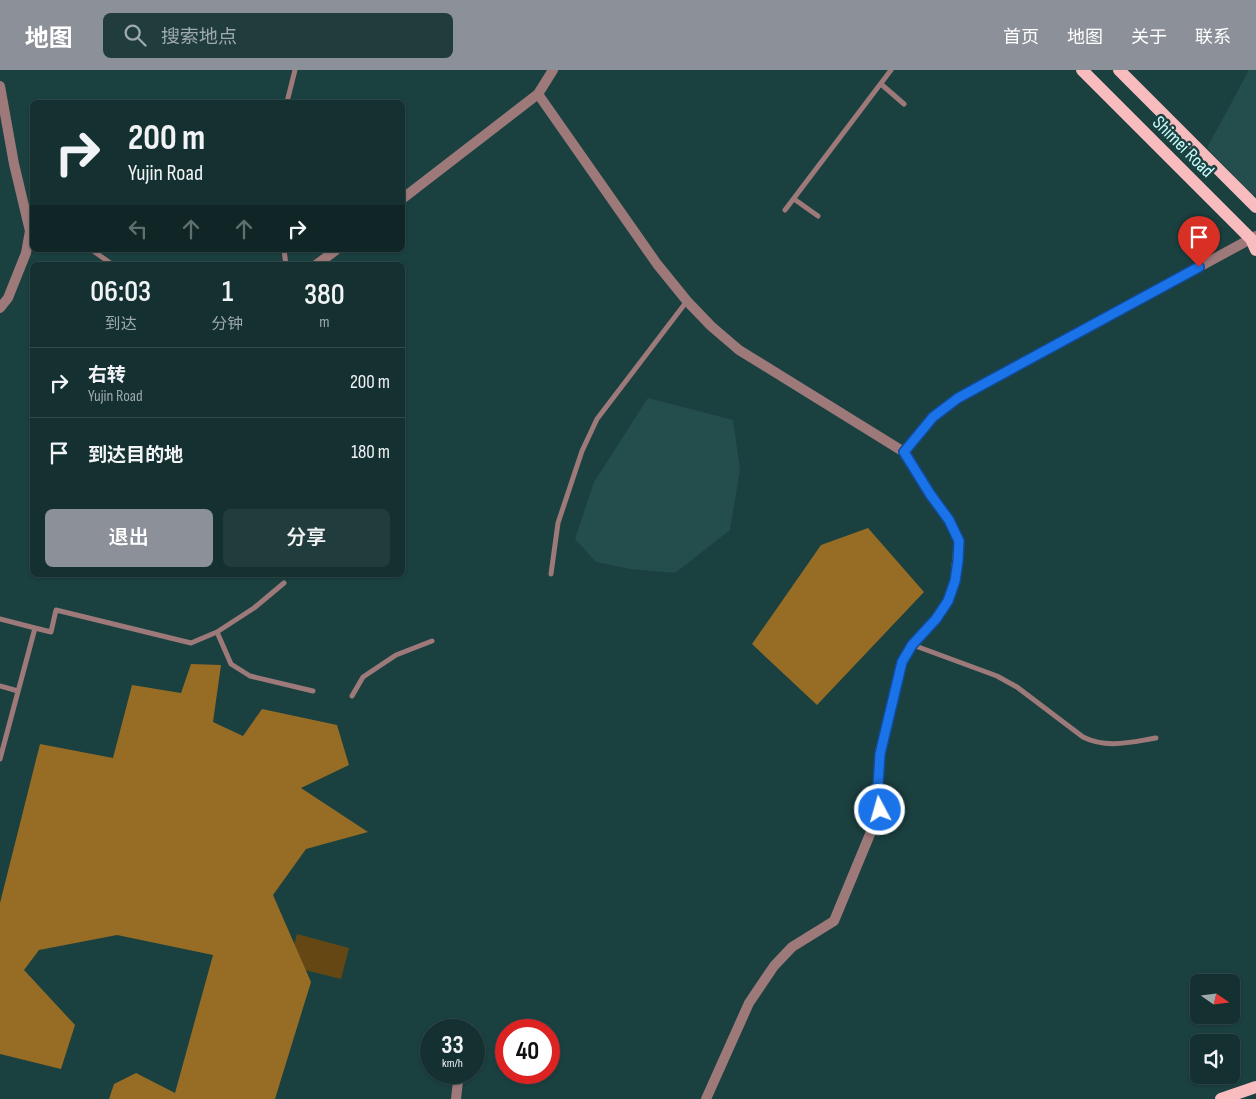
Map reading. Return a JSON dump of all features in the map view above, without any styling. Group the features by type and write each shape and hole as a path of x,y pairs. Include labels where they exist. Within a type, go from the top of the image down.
{"main road":[{"name":"Shimei Road","path":"1082,70 1254,242"},
{"name":"Shimei Road","path":"1119,70 1256,207"},
{"path":"1221,1099 1256,1086"}],"street":[{"path":"405,196 538,94 553,70"},
{"path":"0,86 14,164 30,231 30,243 8,298 0,308"},
{"path":"538,94 657,264 687,301 711,326 740,350 904,452 949,520 959,541 955,581 948,601 936,619 912,645 902,662 880,754 878,785 880,810 834,921 792,946 774,966 749,1003 706,1099"},
{"path":"904,452 933,417 958,398 1254,242"},
{"path":"320,262 333,252"},
{"path":"456,1099 458,1084"}],"lane":[{"path":"288,100 295,70"},
{"path":"785,210 891,70"},
{"path":"881,84 904,104"},
{"path":"794,199 818,216"},
{"path":"95,252 109,262"},
{"path":"551,574 558,523 582,451 597,419 687,301"},
{"path":"0,619 51,632 56,610 191,643 217,632 254,608 284,583"},
{"path":"0,759 2,742 35,628"},
{"path":"217,632 231,664 250,676 313,691"},
{"path":"352,696 363,677 396,655 432,641"},
{"path":"912,645 997,676 1017,687 1083,737 1095,743 1108,745 1156,738"},
{"path":"0,686 18,691"}],"shaded area":[{"path":"1249,70 1256,70 1256,195 1251,194 1207,148"},
{"path":"648,398 733,420 740,470 730,530 675,573 630,569 596,562 575,539 594,482"},
{"path":"868,528 924,592 817,705 752,644 821,545"},
{"path":"191,664 221,665 213,722 243,736 262,709 337,725 349,765 301,788 368,832 306,849 273,895 311,982 275,1099 109,1099 114,1084 136,1073 175,1093 213,955 117,935 39,950 24,970 75,1025 61,1069 0,1054 0,903 40,744 113,758 132,685 181,693"},
{"path":"297,934 349,948 341,979 289,966"}],"route":[{"path":"880,810 878,785 880,754 902,662 912,645 936,619 948,601 955,581 958,561 959,541 949,520 904,452 933,417 958,398 1199,267"}]}
